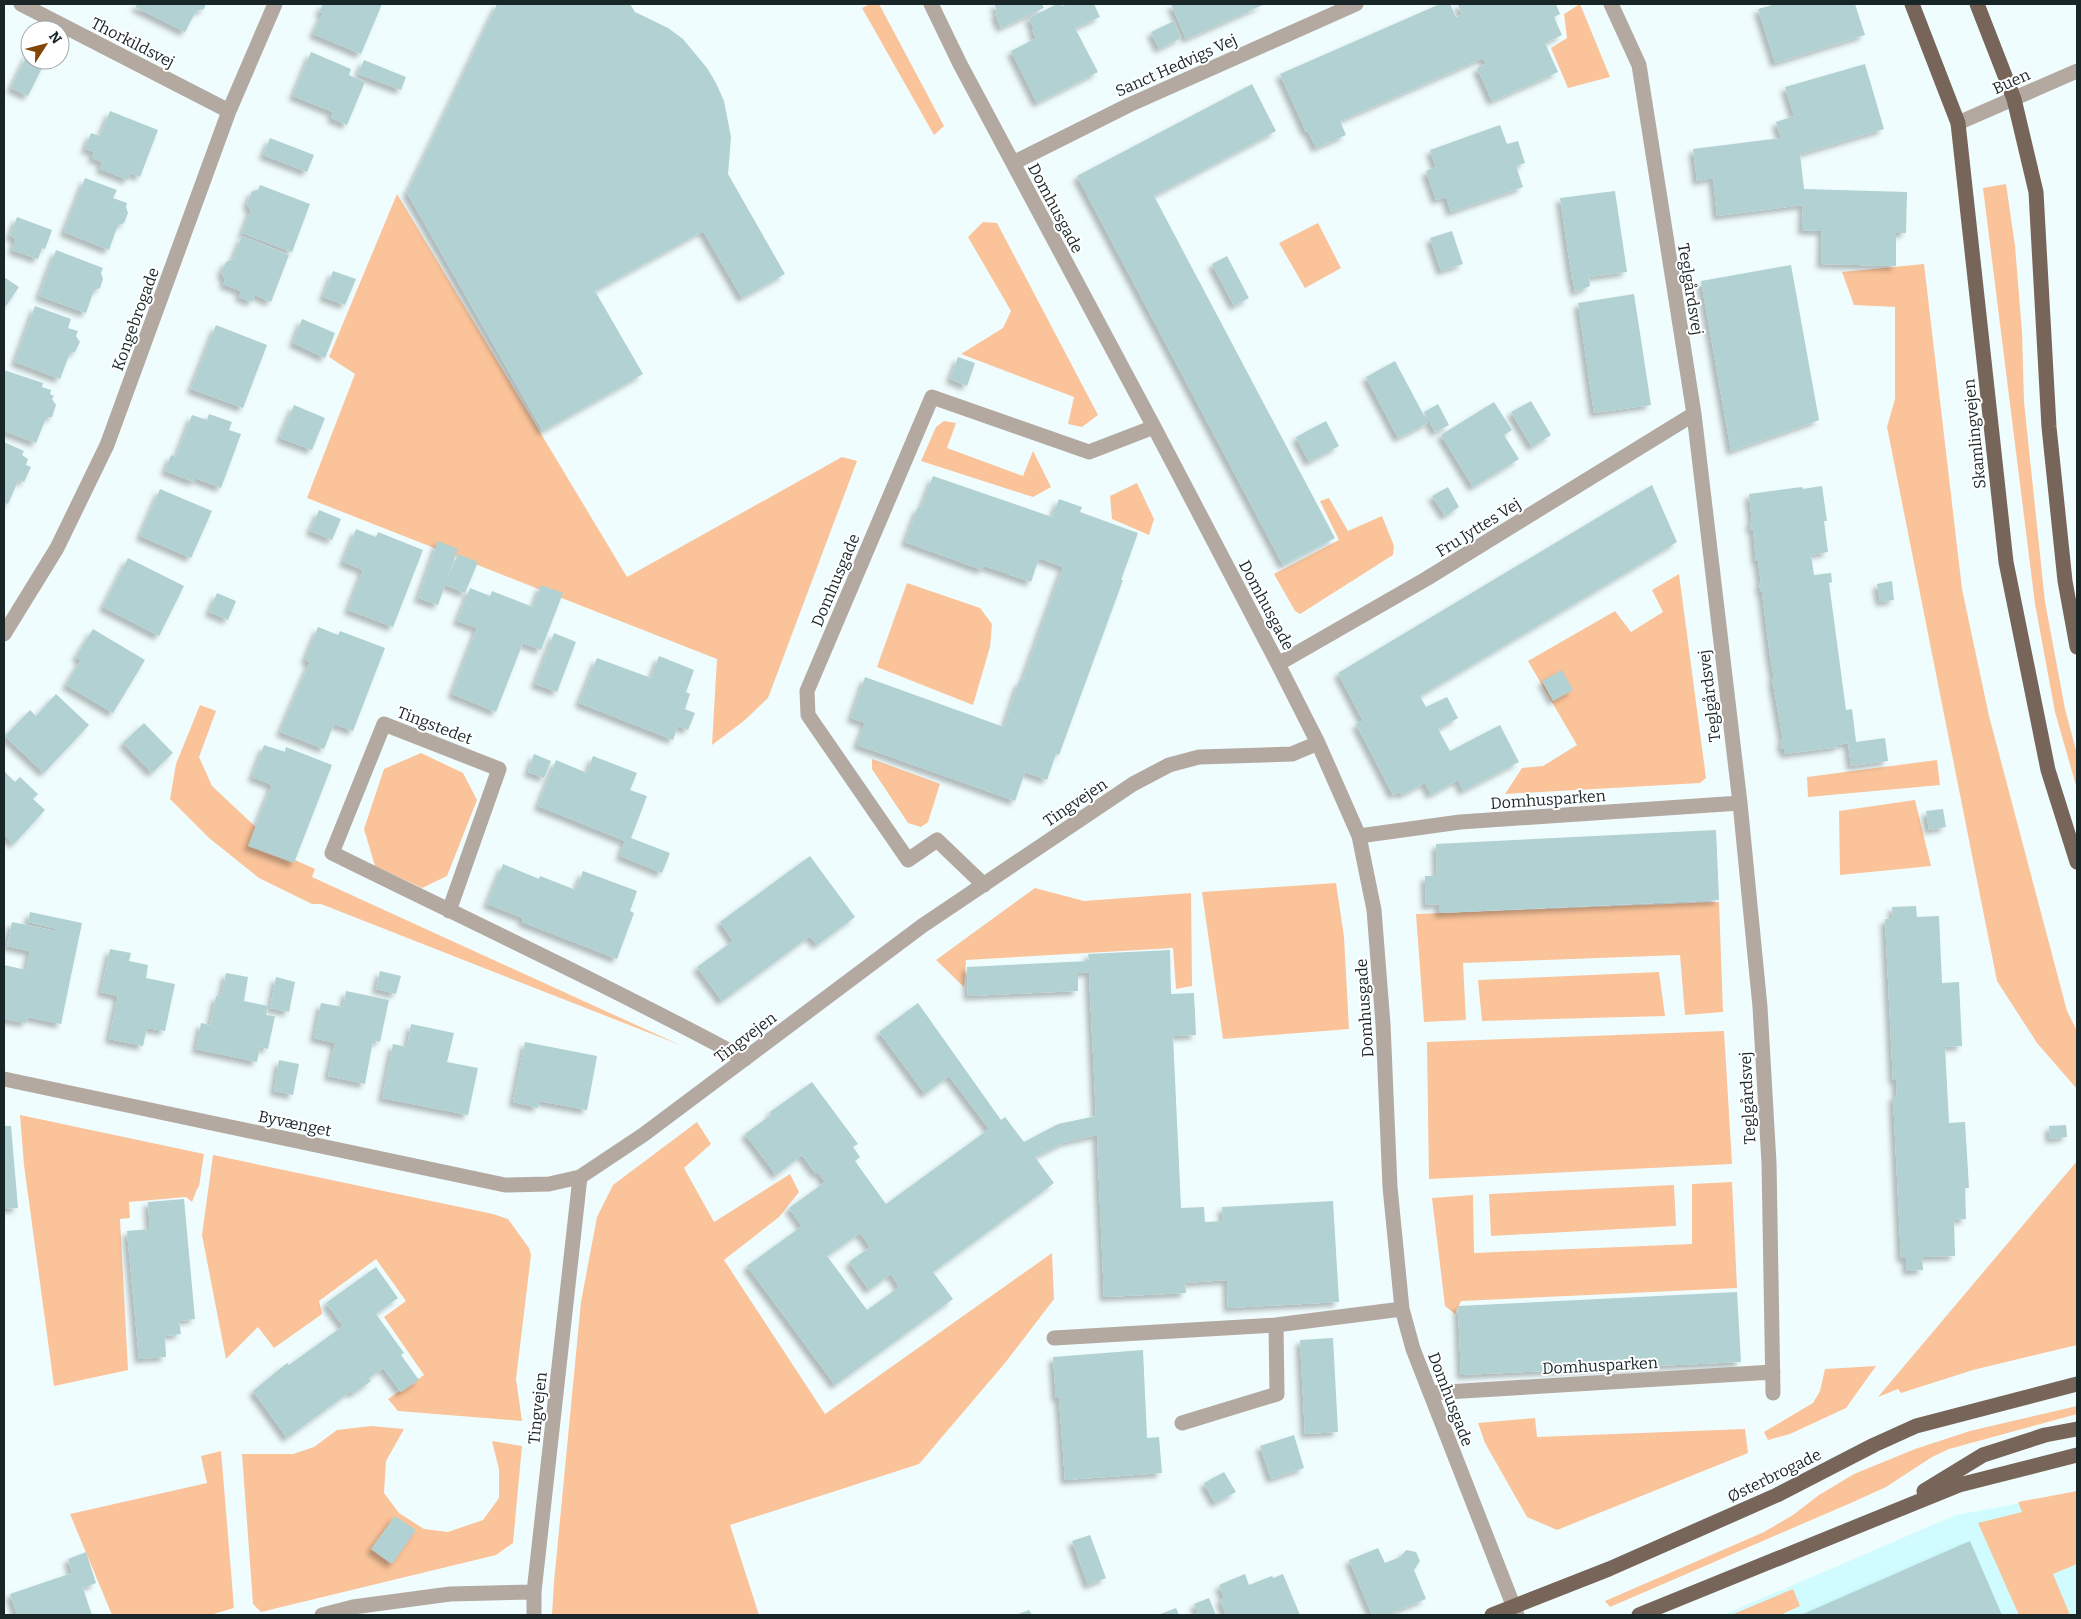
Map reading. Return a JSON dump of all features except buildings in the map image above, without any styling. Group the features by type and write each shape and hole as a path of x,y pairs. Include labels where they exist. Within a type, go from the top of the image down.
{"main road":[{"name":"Skamlingvejen","path":"1912,4 1958,123 2006,562 2048,770 2077,862"},
{"path":"1977,4 2014,99 2036,192 2049,427 2065,581 2077,647"},
{"name":"Østerbrogade","path":"1492,1615 1516,1611 1777,1496 1874,1445 1916,1426 2077,1384"},
{"path":"1891,1512 1983,1455 2045,1435 2077,1429"},
{"path":"1640,1615 1959,1485 2077,1455"}],"street":[{"name":"Thorkildsvej","path":"21,4 229,111"},
{"name":"Kongebrogade","path":"4,634 57,548 107,445 229,111 275,4"},
{"name":"Domhusgade","path":"931,4 1278,664 1318,743 1360,836 1374,910 1383,1024 1390,1187 1402,1309 1413,1349 1516,1611"},
{"name":"Sanct Hedvigs Vej","path":"1013,163 1129,104 1356,4"},
{"name":"Teglgårdsvej","path":"1614,5 1639,65 1694,414 1740,803 1760,1007 1769,1163 1773,1393"},
{"name":"Buen","path":"1958,123 2077,71"},
{"name":"Domhusgade","path":"984,884 937,840 908,860 808,715 807,691 932,397 1089,452 1154,427"},
{"name":"Fru Jyttes Vej","path":"1278,664 1426,580 1694,414"},
{"name":"Tingstedet","path":"449,911 500,769 384,724 332,852 449,911 661,1014 745,1059"},
{"name":"Tingvejen","path":"534,1615 534,1592 580,1177 643,1135 922,926 1133,784 1169,766 1199,757 1292,754 1318,743"},
{"name":"Domhusparken","path":"1360,836 1460,822 1740,803"},
{"name":"Byvænget","path":"4,1079 505,1185 549,1184 580,1177"},
{"path":"1054,1338 1276,1325 1402,1309"},
{"path":"1182,1422 1277,1394 1276,1325"},
{"name":"Domhusparken","path":"1430,1392 1773,1372"},
{"path":"322,1615 353,1607 450,1594 534,1592"}],"shaded area":[{"path":"870,4 879,4 944,126 934,135 862,8"},
{"path":"1580,4 1610,77 1568,88 1551,48 1567,38 1564,14"},
{"path":"2006,184 2015,246 2022,332 2024,402 2045,602 2065,709 2077,754 2077,789 2055,712 2035,604 1983,188"},
{"path":"397,194 627,577 842,457 857,461 768,698 745,720 712,745 717,659 307,498 355,374 329,357"},
{"path":"983,222 997,223 1098,415 1082,427 1068,424 1074,397 961,354 1003,328 1011,311 968,237"},
{"path":"1318,223 1341,268 1305,288 1279,243"},
{"path":"1924,264 1962,589 1989,716 2067,1011 2077,1031 2077,1089 2037,1043 1997,981 1887,427 1895,399 1895,307 1854,305 1842,272"},
{"path":"944,421 956,423 947,448 1023,476 1033,451 1051,487 1033,497 921,461 936,427"},
{"path":"1137,483 1154,519 1149,535 1112,519 1110,496"},
{"path":"1329,498 1348,531 1382,516 1394,546 1393,555 1300,614 1295,611 1274,574 1339,540 1320,501"},
{"path":"1679,574 1706,778 1700,783 1505,794 1522,768 1543,766 1577,745 1528,661 1615,611 1631,632 1663,612 1652,590"},
{"path":"907,583 980,608 992,624 990,647 973,705 877,667"},
{"path":"200,705 216,711 199,757 212,786 294,863 295,860 315,869 312,877 680,1045 321,904 312,904 259,878 209,838 170,799 176,764"},
{"path":"421,753 463,773 477,800 447,876 422,888 375,866 364,829 384,769"},
{"path":"872,759 940,784 928,822 921,827 908,823 872,769"},
{"path":"1937,760 1940,785 1808,797 1807,777"},
{"path":"1915,800 1931,866 1840,875 1839,811"},
{"path":"1336,883 1344,937 1349,1029 1223,1039 1202,892"},
{"path":"1035,888 1084,901 1191,893 1192,986 1176,989 1173,948 966,960 964,987 936,960"},
{"path":"1719,902 1723,1012 1685,1015 1680,955 1463,963 1466,1020 1424,1022 1416,914"},
{"path":"1659,972 1665,1016 1482,1021 1478,980"},
{"path":"1724,1031 1732,1164 1429,1179 1427,1042"},
{"path":"20,1115 204,1154 199,1186 192,1202 186,1197 129,1202 130,1218 120,1219 128,1370 54,1386 24,1165"},
{"path":"697,1122 711,1144 684,1168 714,1222 790,1174 799,1192 779,1217 724,1260 825,1414 1052,1253 1054,1299 1005,1363 919,1464 730,1525 759,1615 552,1615 581,1302 597,1217 613,1185"},
{"path":"213,1155 493,1214 508,1219 529,1248 531,1255 516,1379 522,1421 398,1411 388,1399 424,1375 384,1317 406,1301 376,1259 319,1301 322,1314 274,1348 258,1327 226,1359 202,1235"},
{"path":"2077,1161 2077,1345 1973,1370 1901,1393 1898,1389 1878,1397"},
{"path":"1732,1182 1737,1288 1461,1301 1455,1314 1445,1306 1432,1198 1473,1195 1474,1253 1692,1244 1692,1184"},
{"path":"1674,1185 1676,1226 1491,1236 1489,1194"},
{"path":"1876,1366 1846,1408 1790,1434 1768,1440 1764,1432 1813,1403 1820,1391 1825,1369"},
{"path":"2077,1406 2077,1414 1949,1449 1932,1457 1886,1487 1853,1502 1610,1607 1605,1601 1764,1532 1854,1474 1915,1449 1970,1431"},
{"path":"1535,1418 1537,1437 1745,1429 1748,1453 1557,1530 1527,1517 1485,1443 1478,1423"},
{"path":"371,1426 404,1429 386,1461 384,1493 399,1513 424,1529 448,1532 483,1520 499,1498 499,1469 492,1441 522,1446 513,1543 496,1555 261,1612 253,1604 242,1454 293,1454 314,1447 337,1430"},
{"path":"221,1451 234,1608 210,1615 112,1615 70,1514 207,1483 201,1456"},
{"path":"2077,1491 2077,1564 2053,1574 2070,1615 2019,1615 1978,1523 2022,1512 2018,1502"},
{"path":"2077,1493 2077,1615 1723,1615 1956,1515"},
{"path":"1793,1589 1800,1606 1780,1615 1731,1615"}]}
